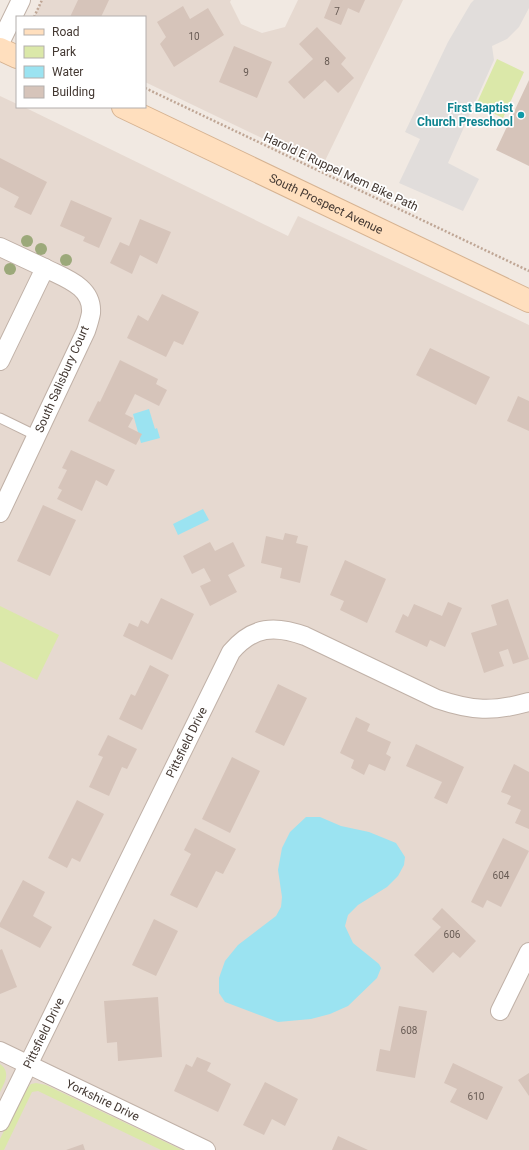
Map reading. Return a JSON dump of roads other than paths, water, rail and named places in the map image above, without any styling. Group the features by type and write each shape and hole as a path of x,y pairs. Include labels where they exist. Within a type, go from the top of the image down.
{"main road":[{"path":"0,49 16,57"},
{"name":"South Prospect Avenue","path":"125,108 529,301"}],"street":[{"path":"0,43 21,0"},
{"name":"South Salisbury Court","path":"0,247 78,285 85,292 90,302 91,312 86,331 0,513"},
{"path":"0,361 45,268"},
{"name":"Pittsfield Drive","path":"0,1122 231,652 247,637 261,631 274,628 289,630 305,636 436,699 457,706 478,709 497,709 529,702"},
{"path":"500,1011 529,952"},
{"name":"Yorkshire Drive","path":"0,1051 206,1150"}],"lane":[{"path":"0,418 37,436"}],"water":[{"path":"149,409 155,429 157,428 160,438 141,443 133,414"},
{"path":"203,509 209,520 178,535 173,524"},
{"path":"306,817 320,817 341,826 369,832 396,843 405,857 404,865 398,876 387,887 358,905 348,915 345,926 353,943 379,964 381,968 377,978 348,1006 330,1014 311,1019 278,1022 225,1002 219,993 219,978 225,961 238,945 276,916 281,907 282,897 278,870 282,848 290,832"}],"place":[{"name":"First Baptist Church Preschool","path":"521,115"}]}
